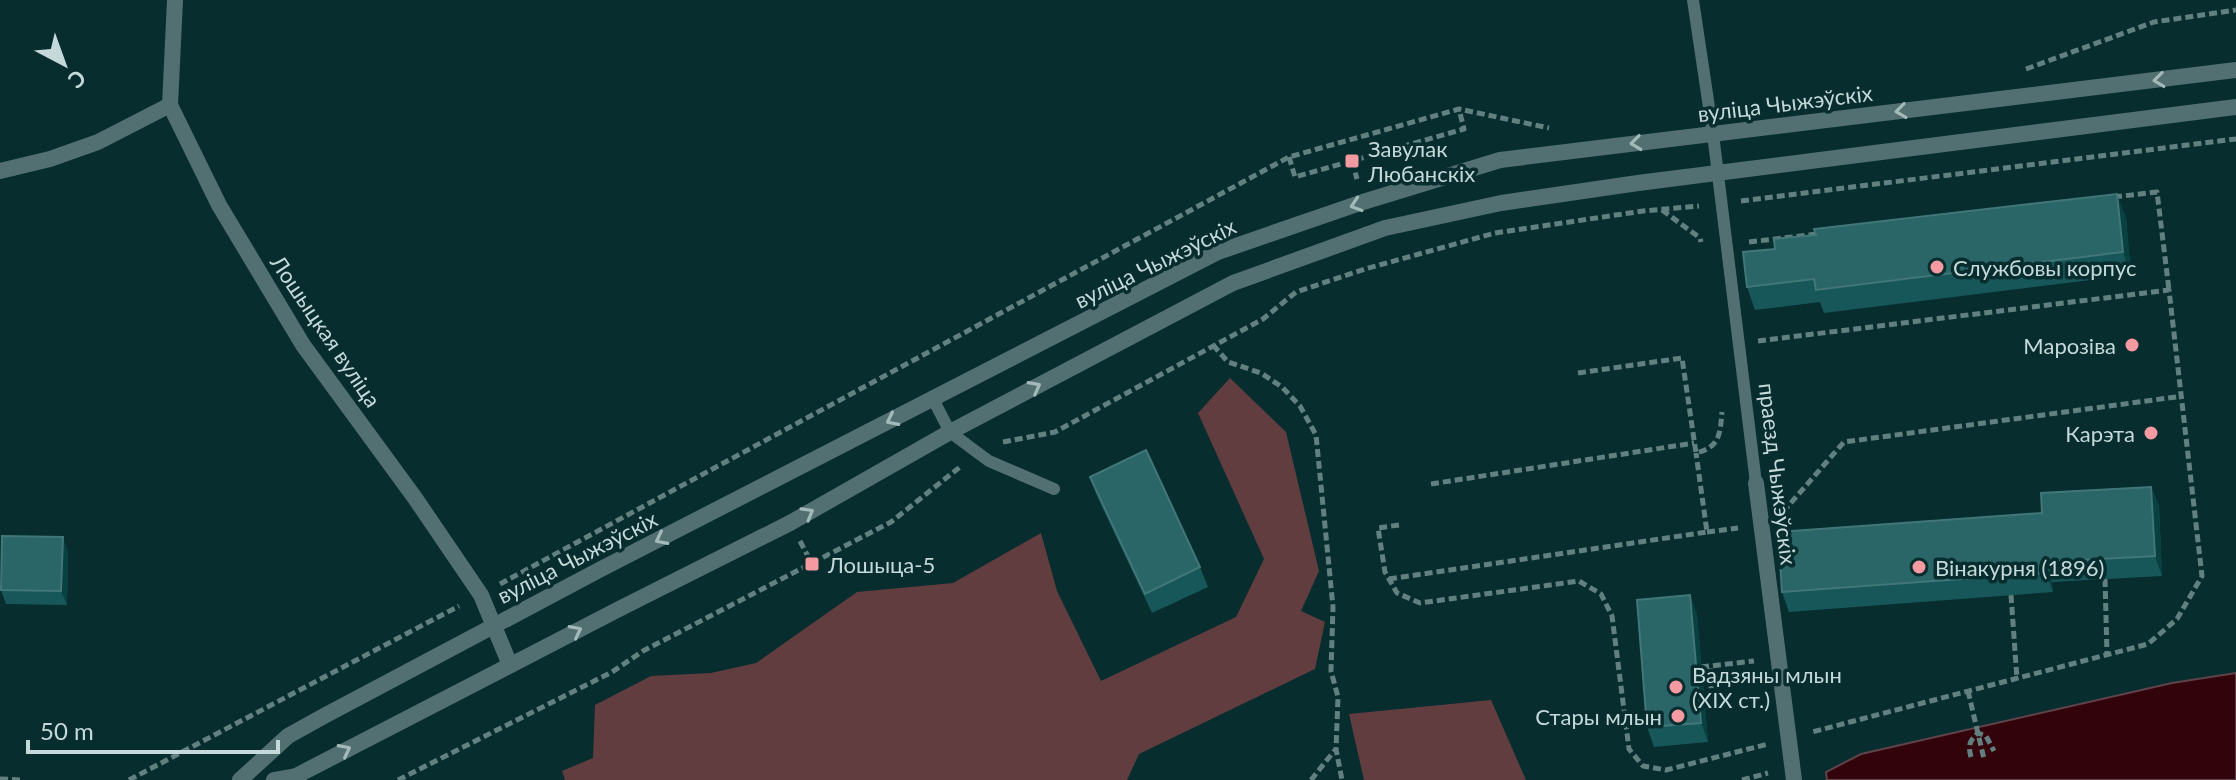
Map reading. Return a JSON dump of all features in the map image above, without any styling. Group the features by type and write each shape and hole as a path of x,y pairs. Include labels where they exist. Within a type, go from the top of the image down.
{"street":[{"name":"Лошыцкая вуліца","path":"175,0 170,105 219,205 303,345 415,498 481,595 510,665"},
{"name":"вуліца Чыжэўскіх","path":"240,780 288,736 494,625 1218,252 1363,202 1500,160 2236,70"},
{"path":"0,171 50,159 98,142 170,105"},
{"path":"274,780 296,776 790,523 950,432 1233,283 1385,228 1501,203 2236,107"},
{"name":"праезд Чыжэўскіх","path":"1756,483 1794,778"}],"lane":[{"name":"праезд Чыжэўскіх","path":"1693,0 1713,134 1756,483"},
{"path":"933,399 950,432 978,453 989,461 1054,489"}],"path":[{"path":"2015,73 2154,22 2236,10"},
{"path":"1289,157 1295,177 1464,129 1459,109"},
{"path":"398,780 612,672 643,651 891,522 978,453 998,443 1055,432 1263,319 1296,292 1365,269 1495,233 1643,211 2236,139"},
{"path":"1399,525 1378,528 1385,572 1397,593 1420,603 1579,581 1601,594 1612,616 1629,749 1643,766 1666,770 2148,644 2177,619 2202,576 2157,192 2111,198"},
{"path":"1740,243 1833,232"},
{"path":"1752,342 2169,290"},
{"path":"1213,345 1228,362 1261,373 1282,387 1300,406 1316,435 1333,607 1331,671 1338,697 1336,749 1342,780"},
{"path":"1578,373 1682,358 1707,532"},
{"path":"1389,579 1774,523 1844,442 2183,396"},
{"path":"1696,453 1714,445 1720,433 1723,410"},
{"path":"1431,484 1694,443"},
{"path":"129,780 481,595 584,537"},
{"path":"2105,579 2107,655"},
{"path":"2011,595 2017,679"},
{"path":"1701,667 1779,659"},
{"path":"1705,706 1712,705 1710,666"},
{"path":"1968,691 1984,759"},
{"path":"1978,733 1986,736 1994,751"},
{"path":"1971,757 1971,740 1978,733"},
{"path":"1311,780 1336,749"},
{"path":"0,779 22,780"}],"shaded area":[{"path":"1230,378 1286,432 1319,571 1301,611 1325,622 1315,669 1139,754 1127,780 565,780 562,771 593,758 595,705 651,676 711,673 756,663 857,592 953,583 1041,533 1057,591 1101,681 1236,617 1264,559 1198,413"},
{"path":"2236,673 2236,780 1827,780 1826,772 1861,754 2172,683"},
{"path":"1491,700 1526,780 1364,780 1349,714"}],"building":[{"path":"2117,194 2123,252 1816,290 1814,279 1747,287 1743,252 1775,249 1774,239 1816,235 1814,229"},
{"path":"1146,450 1200,567 1145,594 1090,477"},
{"path":"2151,487 2155,556 2045,562 2046,573 1782,592 1778,532 2042,513 2041,493"},
{"path":"2,536 63,537 61,591 1,590"},
{"name":"Вадзяны млын (XIX ст.)","path":"1690,595 1701,723 1647,727 1637,600"}],"place":[{"name":"Завулак Любанскіх","path":"1352,161"},
{"name":"Службовы корпус","path":"1937,267"},
{"name":"Марозіва","path":"2132,345"},
{"name":"Карэта","path":"2151,433"},
{"name":"Лошыца-5","path":"812,564"},
{"name":"Вінакурня (1896)","path":"1919,567"},
{"name":"Вадзяны млын (XIX ст.)","path":"1676,687"},
{"name":"Стары млын","path":"1678,716"}]}
